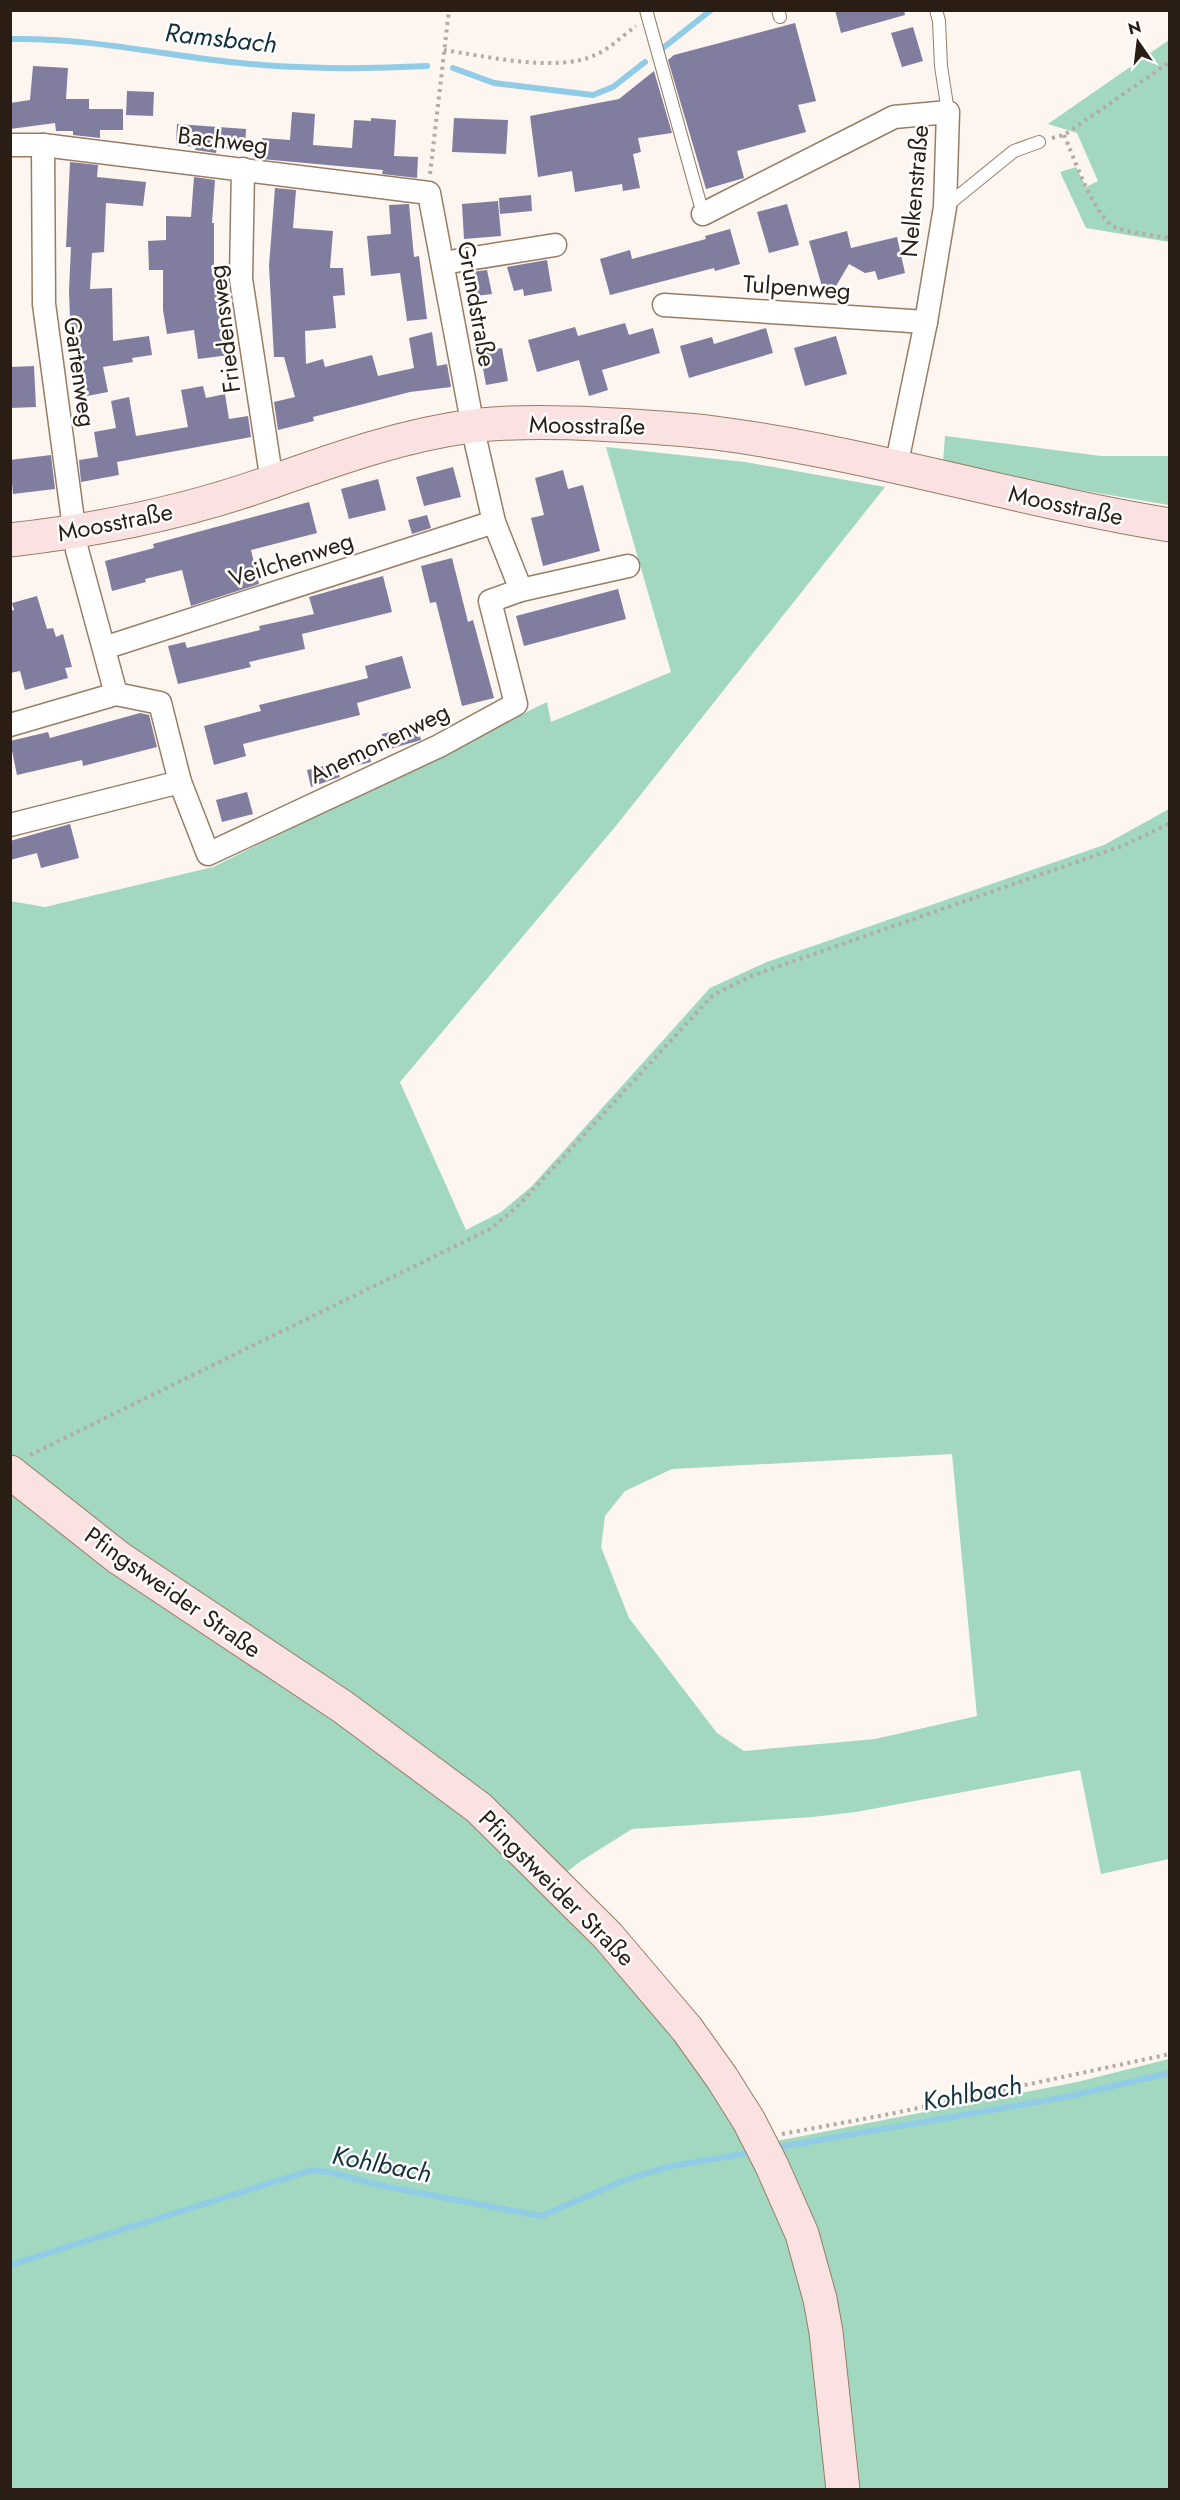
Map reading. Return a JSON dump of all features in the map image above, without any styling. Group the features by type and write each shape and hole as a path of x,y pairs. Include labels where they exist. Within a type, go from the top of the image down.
{"street":[{"name":"Nelkenstraße","path":"702,214 894,117 948,112 945,207 926,322 896,467"},
{"name":"Bachweg","path":"10,145 43,145 429,193"},
{"name":"Gartenweg","path":"43,145 44,304 74,533"},
{"name":"Friedensweg","path":"243,169 241,279 272,482"},
{"name":"Grundstraße","path":"429,193 472,426"},
{"path":"443,263 555,246"},
{"name":"Tulpenweg","path":"664,305 926,322"},
{"name":"Moosstraße","path":"10,540 74,533 179,509 424,435 472,426 567,423 660,427 790,445 1083,510 1170,525"},
{"path":"472,426 494,522 521,590"},
{"name":"Veilchenweg","path":"104,648 494,522"},
{"path":"74,533 116,694"},
{"name":"Anemonenweg","path":"10,725 116,694 160,703 180,782 208,854 439,746 516,704 490,601 521,590 628,566"},
{"path":"10,825 180,782"},
{"name":"Pfingstweider Straße","path":"16,1466 119,1558 343,1707 479,1808 608,1936 687,2029 722,2078 758,2139 788,2199 802,2234 820,2299 831,2365 843,2490"}],"lane":[{"path":"936,10 948,112"},
{"path":"647,14 702,214"},
{"path":"945,207 1014,151 1039,142"}],"path":[{"path":"429,193 449,10"},
{"path":"444,50 531,63 570,62 595,56 647,14"},
{"path":"1039,142 1064,135 1170,62"},
{"path":"1064,135 1100,213 1112,226 1135,233 1170,238"},
{"path":"16,1466 490,1229 517,1206 713,995 751,976 1125,845 1170,823"},
{"path":"758,2139 891,2114 1170,2054"}],"green space":[{"path":"1169,40 1169,242 1086,228 1060,172 1076,167 1086,187 1098,181 1077,133 1048,124"},
{"path":"945,436 1101,456 1169,456 1169,505 979,473 943,462"},
{"path":"606,447 745,462 885,487 615,827 400,1082 466,1230 501,1212 532,1186 710,988 767,962 1104,845 1169,809 1169,1859 1101,1874 1080,1770 856,1812 632,1829 581,1861 549,1886 712,2076 796,2246 834,2489 11,2489 10,901 45,907 213,867 547,702 551,722 671,672","holes":["952,1454 977,1716 875,1739 744,1751 717,1733 629,1618 601,1547 605,1516 625,1491 672,1469"]},
{"path":"1169,2059 1169,2489 850,2489 772,2142 1077,2082"}],"building":[{"path":"835,10 904,10 905,15 841,33"},
{"path":"795,23 816,101 798,105 806,132 737,151 744,178 706,189 668,60 674,55"},
{"path":"913,27 923,61 902,67 891,33"},
{"path":"33,66 68,68 66,99 89,99 89,109 123,109 123,130 100,130 100,138 73,135 73,131 56,131 55,123 10,129 10,103 30,100"},
{"path":"654,71 672,133 638,138 641,152 633,154 640,188 623,191 622,184 575,192 572,171 538,177 530,116 619,99"},
{"path":"127,91 154,92 153,116 126,115"},
{"path":"292,112 315,114 313,145 352,148 354,120 371,121 371,118 396,120 394,156 418,157 417,178 382,174 383,170 261,159 262,138 290,140"},
{"path":"454,118 508,120 506,154 452,152"},
{"path":"177,124 246,129 245,150 217,148 216,153 195,150 196,147 176,145"},
{"path":"70,162 98,165 97,177 146,182 143,206 106,203 104,252 92,253 90,289 112,288 113,341 149,336 152,355 132,358 133,362 103,367 108,392 87,396 78,346 71,346 69,291 71,247 66,247"},
{"path":"194,177 215,180 212,223 214,223 214,274 220,274 223,323 229,355 198,359 194,330 167,334 163,310 163,270 149,270 148,241 166,240 166,216 191,217"},
{"path":"275,188 296,190 293,228 333,231 330,268 343,268 345,295 333,296 336,328 305,331 306,364 323,359 325,367 372,355 378,376 414,368 409,338 432,332 437,366 447,364 451,387 410,392 313,417 314,421 278,430 274,402 295,397 284,357 274,357 269,266"},
{"path":"531,195 532,211 500,214 499,198"},
{"path":"498,201 501,236 464,239 462,204"},
{"path":"409,204 414,257 419,256 427,319 407,321 400,273 371,276 367,236 391,234 389,205"},
{"path":"787,204 799,245 769,253 757,212"},
{"path":"730,229 740,264 715,271 714,268 610,295 600,259 630,250 632,259 706,239 705,236"},
{"path":"847,231 851,248 897,237 905,273 878,280 875,271 865,273 849,264 836,286 823,290 809,241"},
{"path":"547,260 552,291 524,296 523,289 514,291 507,267"},
{"path":"487,270 492,294 476,296 472,272"},
{"path":"625,323 629,335 653,328 660,353 602,370 608,390 589,396 579,360 537,372 528,340 575,327 578,336"},
{"path":"766,328 773,353 689,378 680,346 712,337 714,344"},
{"path":"836,336 847,374 805,386 794,348"},
{"path":"502,348 508,381 486,385 480,352"},
{"path":"34,366 36,407 10,408 10,367"},
{"path":"203,386 206,398 225,394 229,419 248,416 251,437 117,462 119,475 81,482 79,460 98,457 94,432 116,428 111,401 129,397 136,436 188,427 181,390"},
{"path":"51,455 55,489 13,494 10,460"},
{"path":"453,467 461,497 424,506 416,477"},
{"path":"563,470 568,489 583,485 600,551 543,566 531,518 544,515 535,478"},
{"path":"378,479 386,510 349,519 341,489"},
{"path":"309,502 317,533 251,550 259,584 191,606 182,570 145,579 146,582 112,591 105,561 154,548 153,544"},
{"path":"427,515 431,528 412,534 408,520"},
{"path":"452,558 468,622 473,620 494,698 462,706 436,602 430,603 421,566"},
{"path":"383,576 392,612 302,634 305,649 249,662 251,667 178,684 168,646 185,642 187,648 260,630 259,626 314,614 309,597"},
{"path":"618,589 626,619 524,646 516,616"},
{"path":"37,596 47,629 53,628 56,637 63,634 72,667 65,668 68,678 25,690 20,671 10,673 10,611 14,610 12,603"},
{"path":"402,656 411,688 357,703 360,715 243,744 246,756 214,765 204,726 261,711 259,705 368,678 365,666"},
{"path":"140,713 149,715 157,747 83,766 82,760 17,775 10,741 48,732 50,738"},
{"path":"417,725 421,740 386,750 382,734"},
{"path":"367,747 371,762 355,766 351,751"},
{"path":"336,763 340,777 311,787 307,770"},
{"path":"247,792 253,814 222,822 216,800"},
{"path":"70,824 79,858 41,868 37,853 10,860 10,841"}],"waterway":[{"name":"Ramsbach","path":"658,52 711,10"},
{"name":"Ramsbach","path":"10,39 73,41 262,65 345,68 427,66"},
{"name":"Ramsbach","path":"453,68 494,83 593,95 613,87 645,62"},
{"name":"Kohlbach","path":"780,2147 1066,2097 1170,2073"},
{"name":"Kohlbach","path":"10,2265 312,2170 541,2216 625,2180 667,2167 748,2153"}]}
